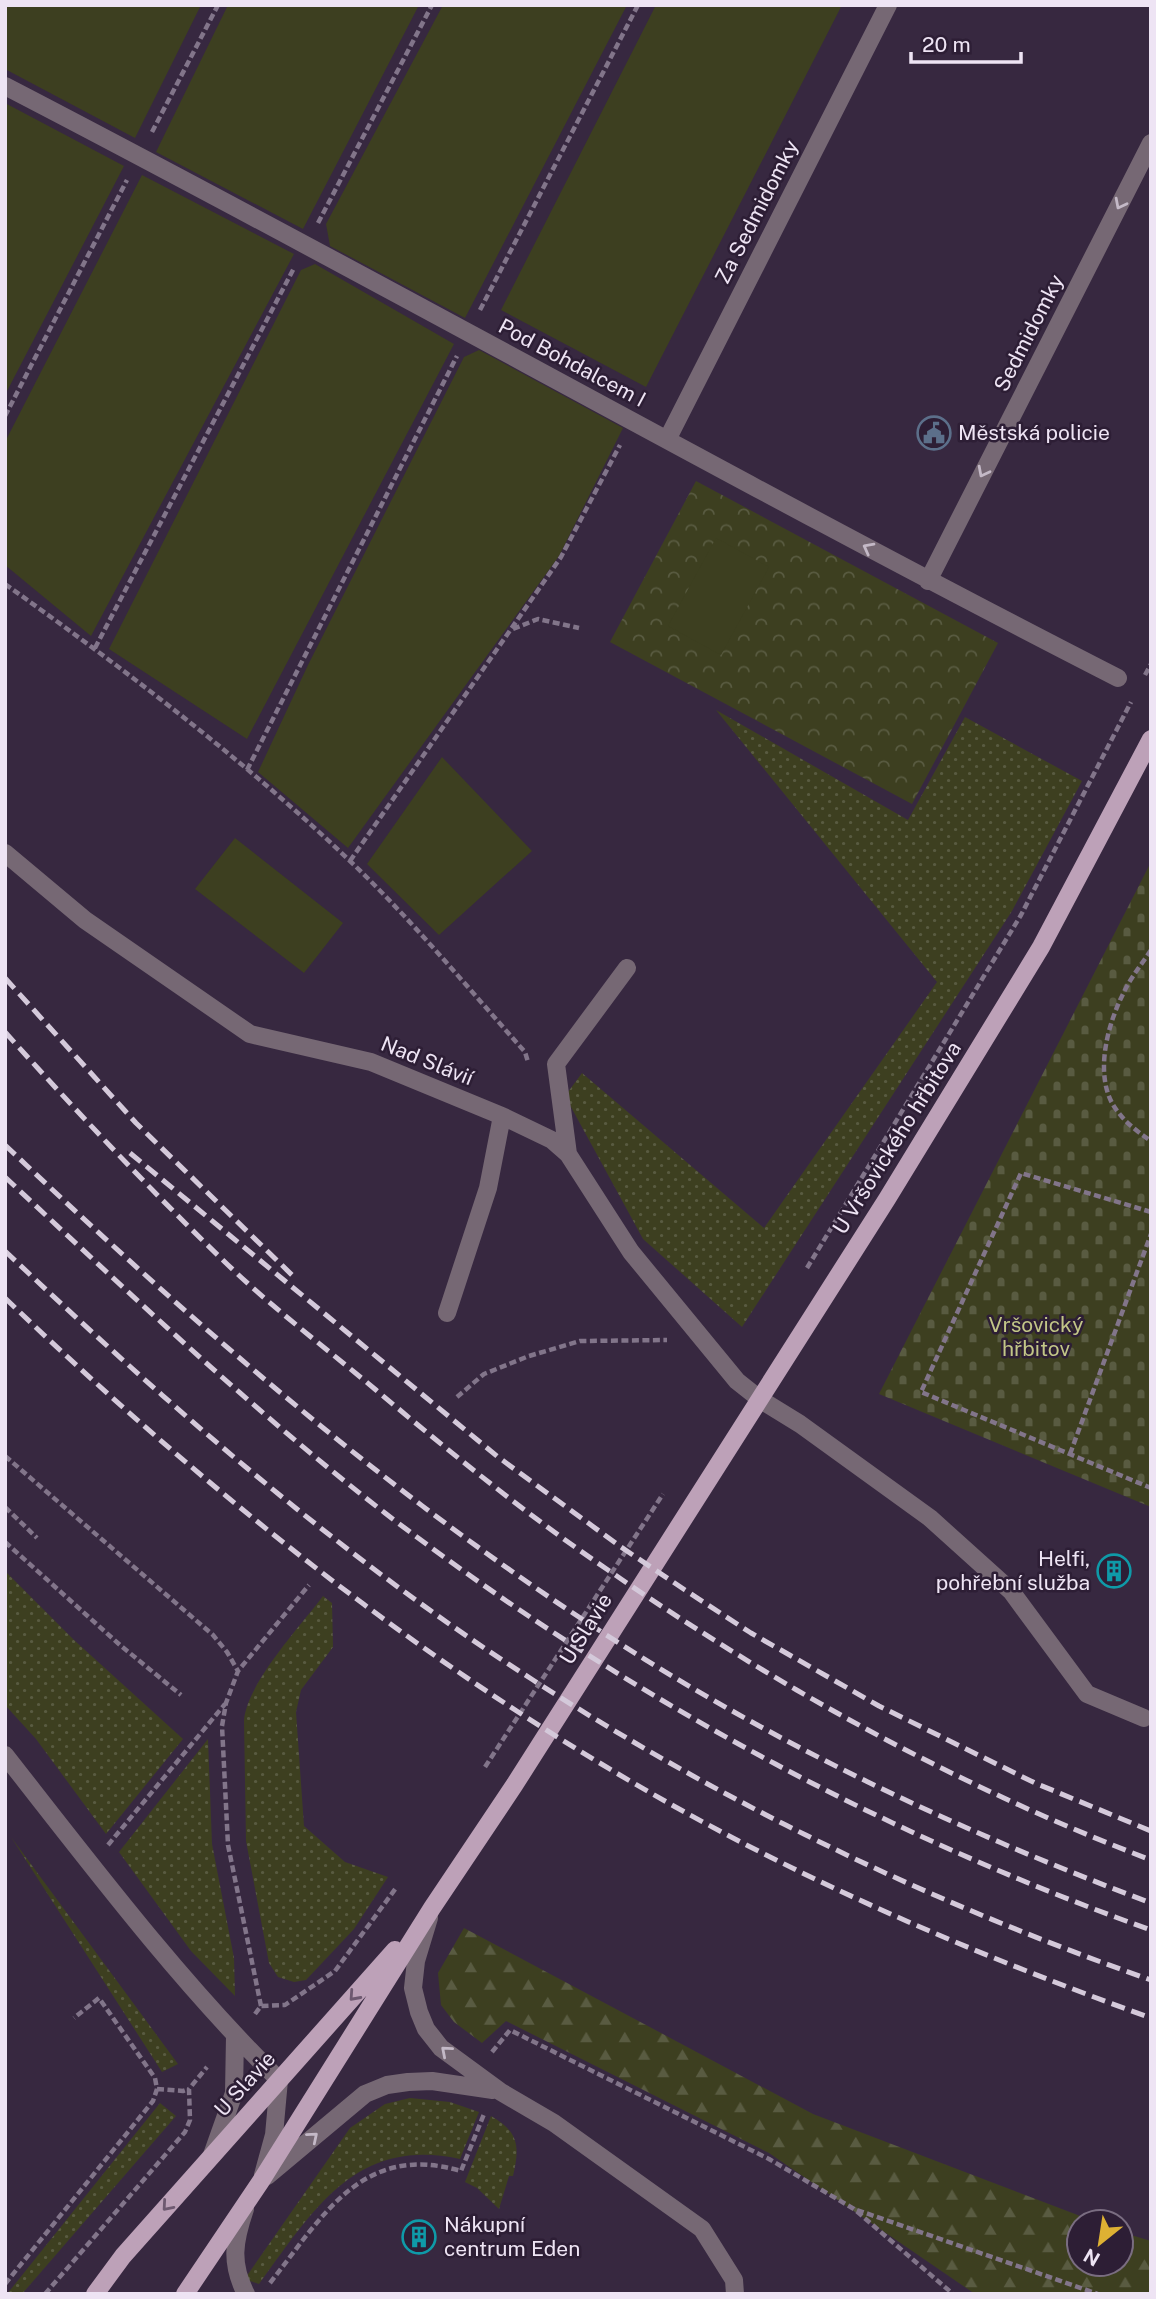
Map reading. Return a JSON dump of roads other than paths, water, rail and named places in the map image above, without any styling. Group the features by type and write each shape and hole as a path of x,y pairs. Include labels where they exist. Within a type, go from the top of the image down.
{"main road":[{"name":"U Vršovického hřbitova","path":"664,1550 887,1199 1041,947 1151,739"},
{"name":"U Slavie","path":"186,2294 664,1550"},
{"name":"U Slavie","path":"95,2294 123,2256 432,1908"}],"street":[{"name":"Za Sedmidomky","path":"667,440 888,5"},
{"name":"Pod Bohdalcem I","path":"5,86 140,156 928,581 1118,678"},
{"name":"Sedmidomky","path":"928,581 1151,143"},
{"name":"Nad Slávií","path":"5,853 85,920 250,1034 371,1062 502,1116 552,1140 568,1154 631,1252 737,1381 930,1518 1011,1591 1087,1694 1144,1718"},
{"path":"568,1154 556,1064 627,968"},
{"path":"447,1313 488,1188 502,1116"},
{"path":"5,1755 89,1863 235,2036 279,2080 274,2135 261,2181 246,2207 239,2228 236,2248 237,2276 246,2294"},
{"path":"432,1908 416,1961 414,1988 426,2029 441,2048 501,2092 554,2123 702,2229 734,2280 735,2294"},
{"path":"212,2155 234,2093 235,2036"},
{"path":"261,2181 365,2094 387,2085 432,2081 501,2092"}],"railway":[{"path":"5,978 136,1123 292,1275"},
{"path":"5,1032 143,1180 246,1282 461,1460 578,1549 737,1654 871,1732 1009,1800 1151,1860"},
{"path":"5,1145 231,1351 309,1416 469,1541 553,1599 699,1692 824,1760 953,1822 1151,1903"},
{"path":"130,1153 498,1457 685,1590 751,1633 879,1706 1035,1783 1151,1831"},
{"path":"5,1177 191,1350 336,1474 473,1578 563,1639 656,1697 849,1802 1049,1891 1151,1930"},
{"path":"5,1251 130,1367 259,1478 393,1583 533,1680 680,1769 833,1848 990,1919 1151,1980"},
{"path":"5,1298 162,1442 326,1576 499,1699 589,1756 681,1810 796,1870 971,1948 1151,2018"}],"place":[{"name":"Městská policie","path":"934,433"},
{"name":"Helfi, pohřební služba","path":"1114,1571"},
{"name":"Nákupní centrum Eden","path":"419,2237"}],"park label":[{"name":"Vršovický hřbitov","path":"1036,1337"}]}
